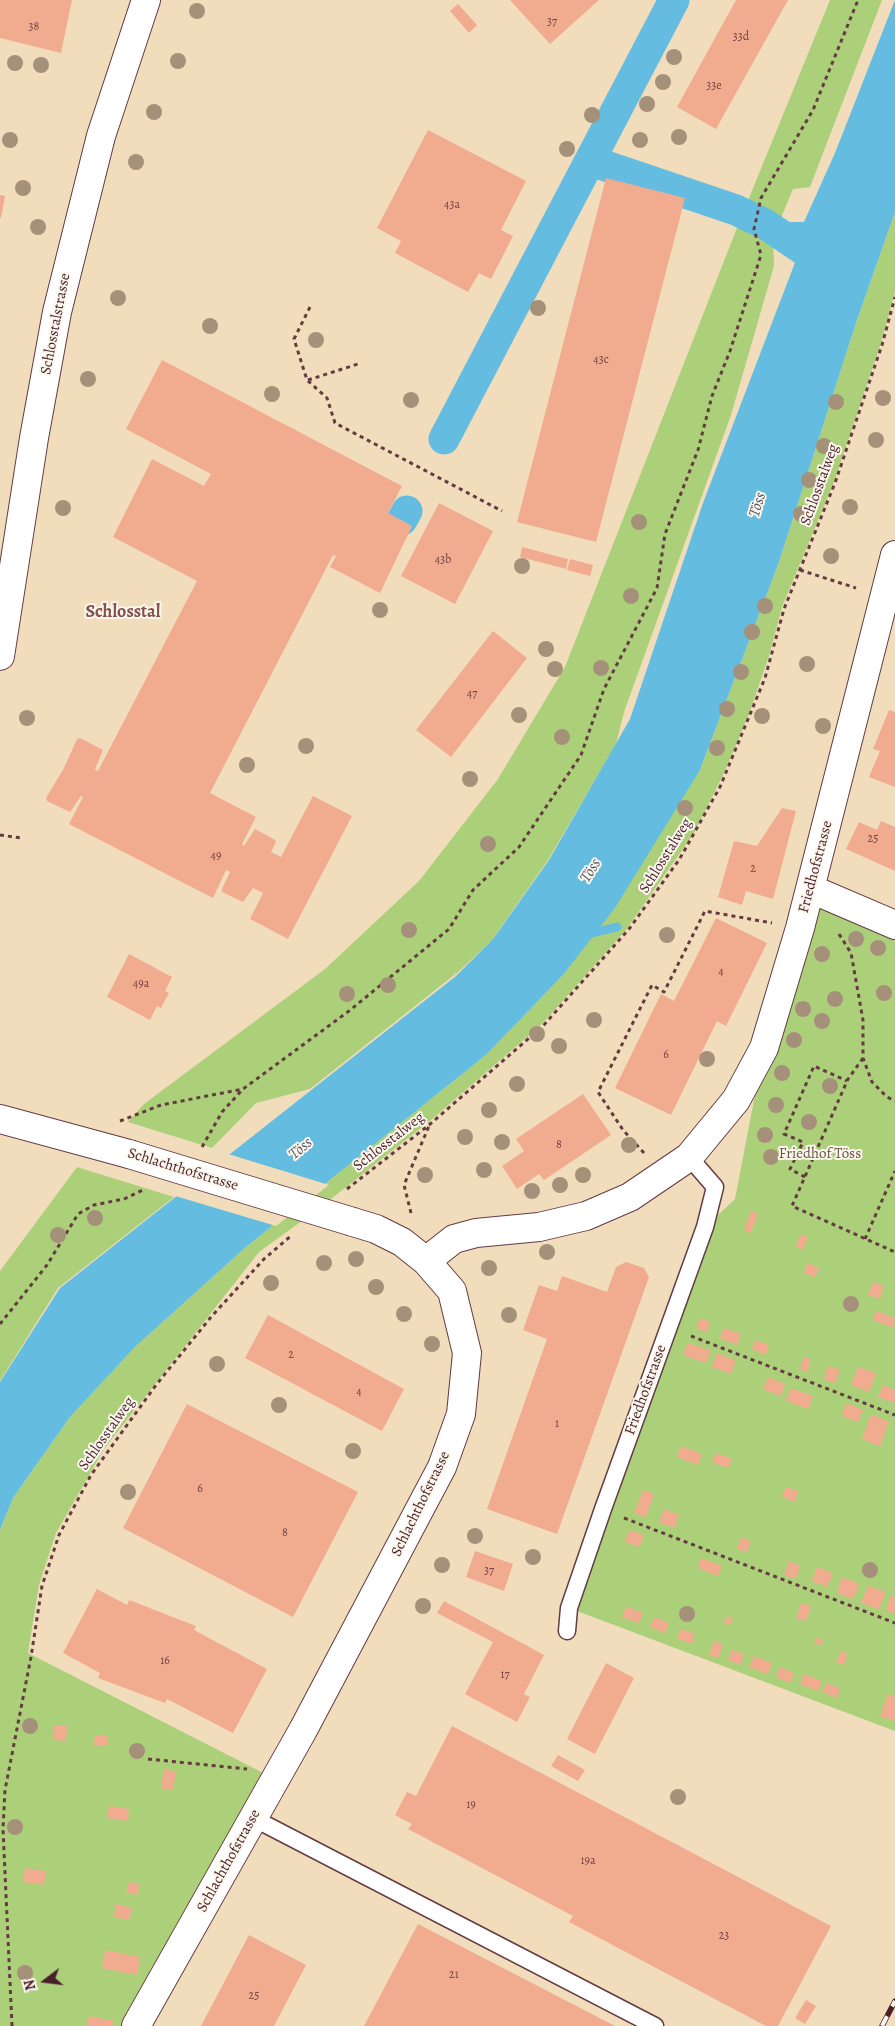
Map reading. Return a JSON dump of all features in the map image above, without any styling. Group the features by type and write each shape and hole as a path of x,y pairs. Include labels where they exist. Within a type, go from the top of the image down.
{"street":[{"name":"Schlosstalstrasse","path":"0,656 34,438 57,312 101,136 146,0"},
{"name":"Friedhofstrasse","path":"426,1260 454,1240 476,1233 539,1227 586,1216 630,1197 689,1157 736,1100 764,1048 885,644 884,597 895,555"},
{"path":"811,889 895,925"},
{"name":"Schlachthofstrasse","path":"0,1119 129,1154 376,1229 402,1242 426,1260 452,1291 467,1353 461,1414 442,1467 303,1730 136,2026"}],"lane":[{"name":"Friedhofstrasse","path":"567,1631 569,1608 669,1328 704,1227 715,1187 689,1157"},
{"path":"253,1818 656,2026"}],"path":[{"path":"195,1152 202,1146 222,1112 246,1087 348,1012 449,929 472,890 519,847 581,754 604,689 658,588 665,534 698,450 712,396 761,255 755,228 761,198 813,110 858,0"},
{"name":"Schlosstalweg","path":"343,1193 430,1125 543,1026 634,924 675,866 720,787 765,678 784,609 835,483 882,344 895,297"},
{"path":"310,307 294,339 307,380 327,398 335,423 502,510"},
{"path":"307,380 358,364"},
{"path":"800,570 884,597"},
{"path":"0,835 21,838"},
{"path":"665,1175 623,1130 598,1092 652,986 664,992 705,911 800,928"},
{"path":"836,929 851,953 863,1020 863,1058 872,1082 886,1097 895,1101"},
{"path":"863,1058 847,1081 792,1206 895,1252"},
{"path":"805,1177 790,1170 803,1142 784,1134 814,1066 847,1081"},
{"path":"118,1121 161,1106 246,1087"},
{"path":"412,1216 404,1185 430,1125"},
{"path":"865,1239 895,1171"},
{"path":"0,1324 48,1264 78,1214 94,1205 124,1199 152,1184"},
{"name":"Schlosstalweg","path":"12,2026 3,1829 5,1790 31,1657 42,1586 59,1535 91,1475 156,1385 212,1317 264,1259 299,1229"},
{"path":"669,1328 895,1415"},
{"path":"603,1509 895,1623"},
{"path":"148,1759 250,1770"}],"green space":[{"path":"830,0 882,0 810,187 793,189 773,237 774,266 731,415 624,712 616,744 548,860 492,940 454,976 456,970 453,976 310,1089 256,1103 212,1148 128,1122 144,1104 325,969 419,881 498,779 565,667 742,215"},
{"path":"895,212 895,292 881,343 834,482 782,607 769,656 749,714 724,773 694,833 626,930 542,1024 431,1120 317,1210 259,1252 104,1449 56,1533 39,1585 28,1653 275,1779 136,2026 0,2026 0,1530 13,1498 70,1417 135,1347 246,1247 486,1055 563,975 700,770 779,562 857,320"},
{"name":"Friedhof Töss","path":"811,889 895,925 895,1731 569,1608 705,1227 735,1199 764,1048"},
{"path":"77,1167 174,1197 58,1288 0,1381 0,1271"}],"water":[{"name":"Töss","path":"895,0 895,212 857,320 779,562 700,770 615,908 563,975 486,1055 246,1247 135,1347 70,1417 13,1498 0,1530 0,1382 60,1288 456,976 493,939 549,860 630,719 703,503 796,260 774,236 779,222 804,222 835,153"}],"pier":[{"path":"225,1153 329,1185 276,1226 172,1195"}],"building":[{"path":"0,0 72,0 61,53 0,38"},
{"path":"510,0 599,0 550,44"},
{"path":"736,0 788,0 716,129 677,107"},
{"path":"458,4 477,25 469,33 450,11"},
{"path":"428,130 526,181 501,230 513,236 491,279 479,273 468,292 395,253 401,241 377,228"},
{"path":"606,178 685,198 596,542 517,522"},
{"path":"0,195 5,196 1,218 0,218"},
{"path":"162,360 402,486 388,513 412,526 380,593 330,567 336,556 333,555 210,793 256,817 242,844 244,846 255,829 275,840 276,842 271,852 281,857 313,796 352,816 288,939 250,919 263,893 253,888 243,902 222,892 230,872 226,870 213,898 69,824 83,797 81,796 70,812 47,801 46,798 64,768 77,739 80,738 103,750 95,769 98,771 197,581 113,537 152,459 204,486 211,474 126,429"},
{"path":"439,503 493,531 455,604 401,576"},
{"path":"522,547 568,559 566,569 520,557"},
{"path":"570,559 593,565 590,576 567,570"},
{"path":"493,631 527,658 451,757 416,730"},
{"path":"889,710 895,712 895,787 869,777 880,751 873,749"},
{"path":"782,808 796,811 773,899 746,891 742,905 718,897 734,841 757,846"},
{"path":"881,821 895,827 895,871 846,849 859,822 877,830"},
{"path":"716,918 767,943 726,1026 717,1021 671,1115 615,1088 661,994 674,1001"},
{"path":"129,954 172,977 165,991 169,993 161,1008 157,1006 150,1020 107,997"},
{"path":"583,1094 611,1135 544,1180 539,1174 517,1189 502,1166 524,1151 516,1139"},
{"path":"751,1211 758,1214 751,1233 744,1230"},
{"path":"801,1234 808,1237 803,1250 796,1247"},
{"path":"626,1262 644,1268 649,1277 557,1534 487,1509 547,1339 523,1330 539,1285 557,1291 562,1276 607,1292 616,1267"},
{"path":"807,1263 819,1268 815,1277 804,1273"},
{"path":"873,1282 884,1286 880,1299 868,1295"},
{"path":"876,1311 895,1318 894,1328 873,1320"},
{"path":"268,1315 404,1389 382,1431 245,1358"},
{"path":"700,1318 710,1322 707,1332 696,1328"},
{"path":"724,1328 741,1334 737,1345 720,1338"},
{"path":"755,1340 769,1345 766,1355 752,1349"},
{"path":"688,1343 711,1351 706,1363 683,1355"},
{"path":"717,1353 736,1361 731,1374 712,1367"},
{"path":"804,1357 811,1359 807,1372 800,1369"},
{"path":"828,1366 840,1370 835,1383 824,1379"},
{"path":"858,1367 876,1373 869,1392 851,1385"},
{"path":"768,1377 785,1384 781,1396 763,1389"},
{"path":"883,1385 895,1390 895,1403 878,1397"},
{"path":"791,1388 813,1396 808,1409 786,1401"},
{"path":"846,1403 863,1410 858,1422 842,1416"},
{"path":"187,1404 358,1492 293,1617 123,1528"},
{"path":"871,1415 889,1421 880,1446 862,1439"},
{"path":"681,1446 702,1454 698,1465 677,1457"},
{"path":"716,1453 732,1459 728,1468 712,1462"},
{"path":"786,1487 798,1491 795,1502 782,1497"},
{"path":"643,1490 654,1494 646,1517 634,1513"},
{"path":"664,1509 679,1515 674,1528 659,1522"},
{"path":"629,1530 644,1535 639,1547 625,1542"},
{"path":"741,1537 751,1541 747,1552 737,1549"},
{"path":"475,1551 513,1564 504,1591 466,1577"},
{"path":"701,1558 722,1566 718,1576 698,1568"},
{"path":"789,1561 800,1566 796,1579 784,1575"},
{"path":"817,1567 833,1573 827,1587 812,1581"},
{"path":"842,1577 859,1584 853,1599 837,1593"},
{"path":"868,1586 886,1592 879,1609 861,1603"},
{"path":"97,1589 127,1605 129,1600 196,1626 194,1630 267,1669 233,1733 167,1699 165,1703 98,1678 100,1673 63,1653"},
{"path":"891,1596 895,1597 895,1614 886,1610"},
{"path":"444,1601 544,1655 524,1694 530,1697 517,1722 465,1694 493,1642 437,1613"},
{"path":"801,1603 811,1606 806,1621 796,1618"},
{"path":"626,1607 643,1613 639,1623 622,1617"},
{"path":"727,1616 733,1619 730,1625 724,1623"},
{"path":"654,1617 669,1623 665,1633 650,1627"},
{"path":"681,1629 695,1634 692,1644 677,1638"},
{"path":"816,1637 823,1640 821,1645 814,1643"},
{"path":"714,1641 723,1645 718,1658 709,1655"},
{"path":"732,1650 744,1654 740,1665 728,1660"},
{"path":"841,1651 848,1654 844,1665 836,1663"},
{"path":"754,1656 772,1663 768,1674 749,1667"},
{"path":"606,1663 634,1678 595,1754 567,1739"},
{"path":"780,1667 794,1673 790,1683 776,1677"},
{"path":"804,1674 822,1681 818,1691 800,1684"},
{"path":"827,1683 840,1688 837,1698 823,1692"},
{"path":"888,1694 895,1696 895,1721 880,1716"},
{"path":"54,1725 67,1726 66,1741 53,1740"},
{"path":"452,1726 831,1926 778,2026 766,2026 569,1922 573,1916 408,1829 412,1824 395,1815 407,1792 416,1796"},
{"path":"95,1735 107,1736 107,1746 94,1745"},
{"path":"558,1755 585,1770 578,1781 551,1766"},
{"path":"164,1769 176,1772 173,1790 161,1788"},
{"path":"109,1806 129,1809 128,1821 107,1818"},
{"path":"25,1868 46,1871 44,1885 23,1882"},
{"path":"129,1882 140,1884 137,1895 126,1892"},
{"path":"116,1904 132,1908 129,1920 114,1917"},
{"path":"418,1924 615,2026 364,2026"},
{"path":"249,1935 306,1965 274,2026 201,2026"},
{"path":"105,1950 140,1957 137,1975 102,1968"},
{"path":"806,2000 816,2006 805,2024 795,2018"},
{"path":"89,2016 114,2021 113,2026 86,2026"}],"waterway":[{"path":"444,439 674,0"},
{"path":"591,161 736,210 765,224 811,255"},
{"path":"402,520 407,511"},
{"path":"588,934 617,927"}],"railway":[{"path":"882,2026 895,2001"}],"district":[{"name":"Schlosstal","path":"123,613"}]}
